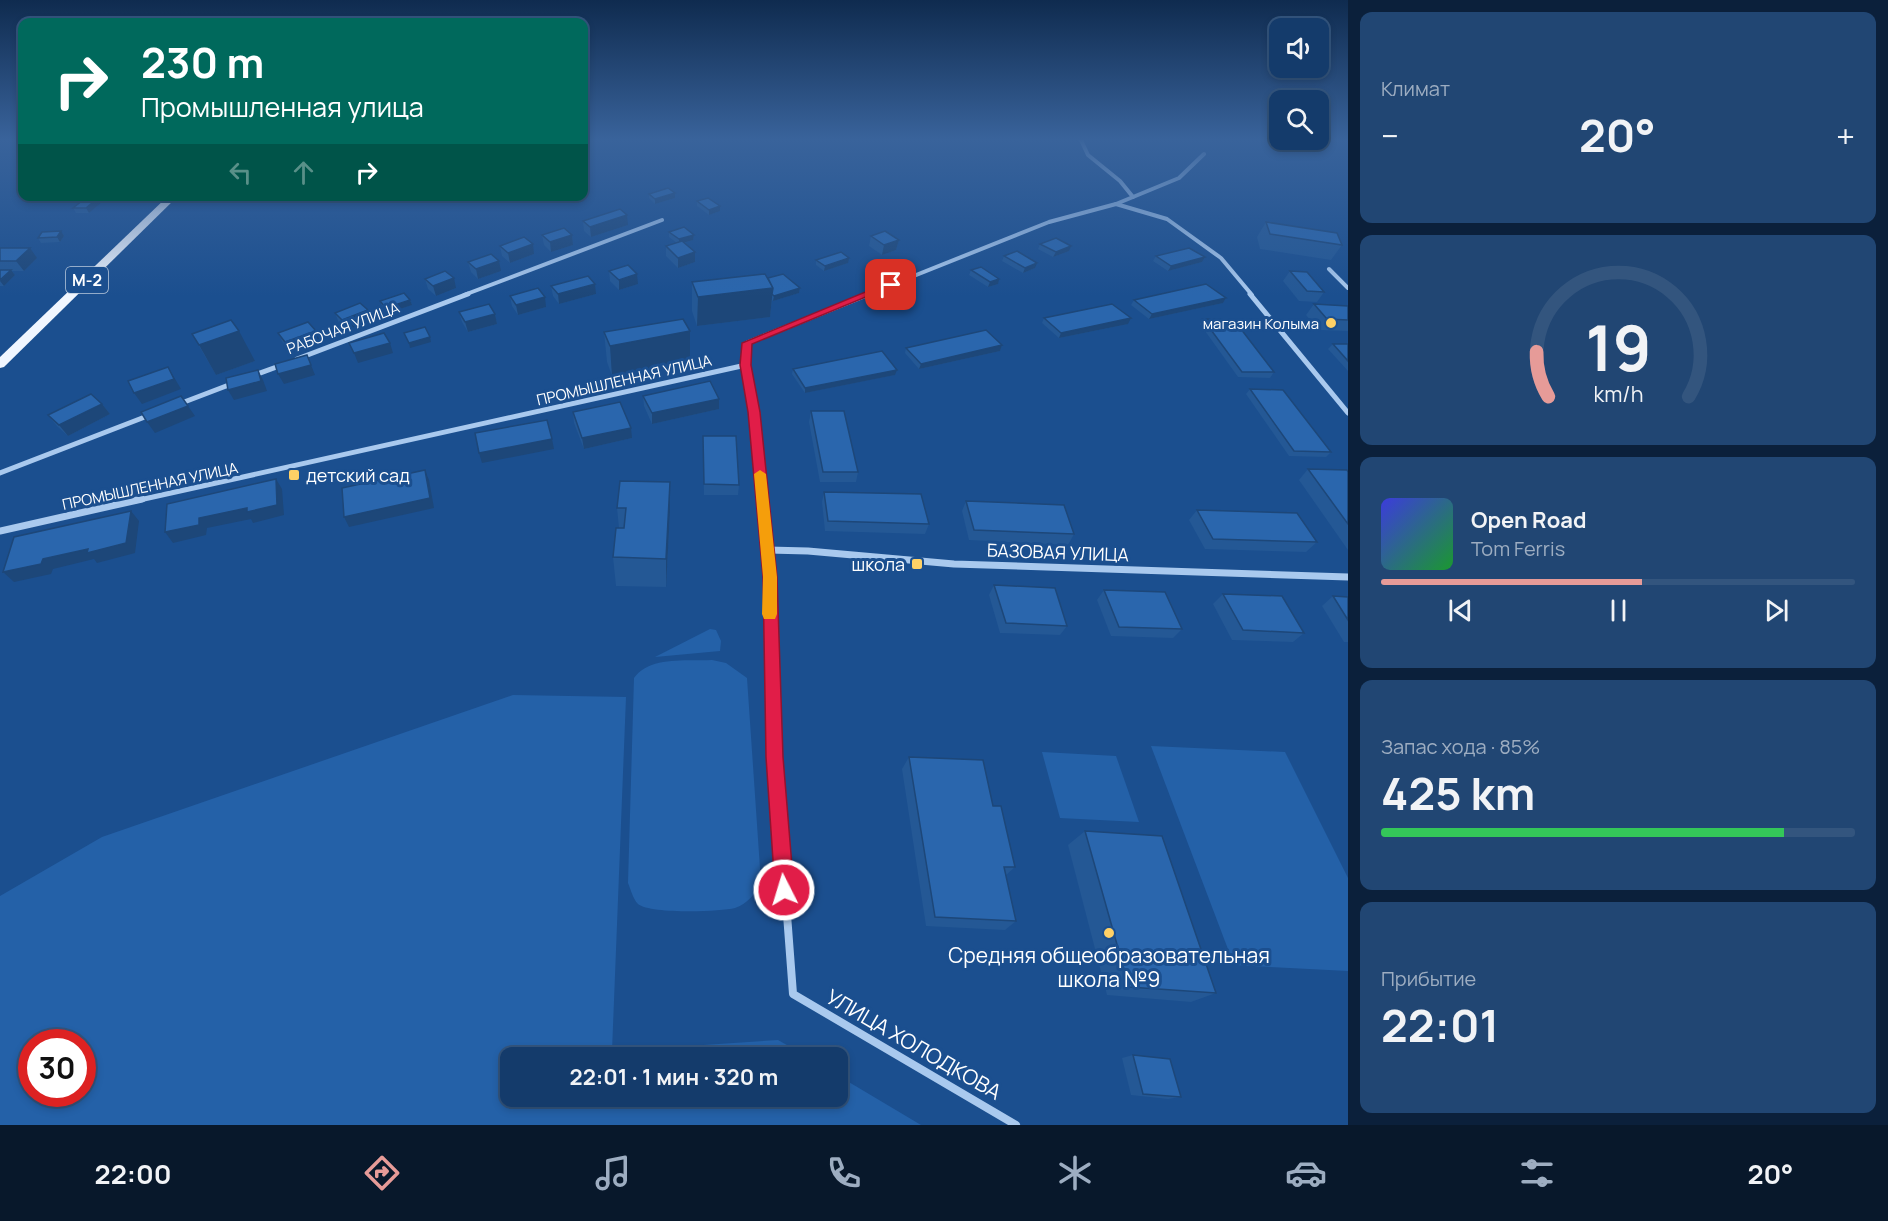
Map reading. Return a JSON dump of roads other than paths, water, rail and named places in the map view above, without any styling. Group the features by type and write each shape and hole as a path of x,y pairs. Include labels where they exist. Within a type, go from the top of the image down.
{"main road":[{"name":"М-2","path":"0,364 169,201"}],"street":[{"path":"1128,190 1133,197"},
{"path":"768,550 754,412 746,365 747,343 1049,222 1116,204 1149,190"},
{"path":"1116,204 1167,219 1221,258 1348,413"},
{"name":"РАБОЧАЯ УЛИЦА","path":"175,406 662,220"},
{"path":"1329,269 1348,288"},
{"name":"ПРОМЫШЛЕННАЯ УЛИЦА","path":"0,531 746,365"},
{"path":"0,473 153,414"},
{"name":"БАЗОВАЯ УЛИЦА","path":"768,550 808,551 954,564 1348,578"},
{"name":"УЛИЦА ХОЛОДКОВА","path":"768,550 775,757 793,994 1016,1125"}],"place":[{"name":"магазин Колыма","path":"1331,323"},
{"name":"детский сад","path":"294,475"},
{"name":"школа","path":"917,564"},
{"name":"Средняя общеобразовательная школа №9","path":"1109,933"}]}
